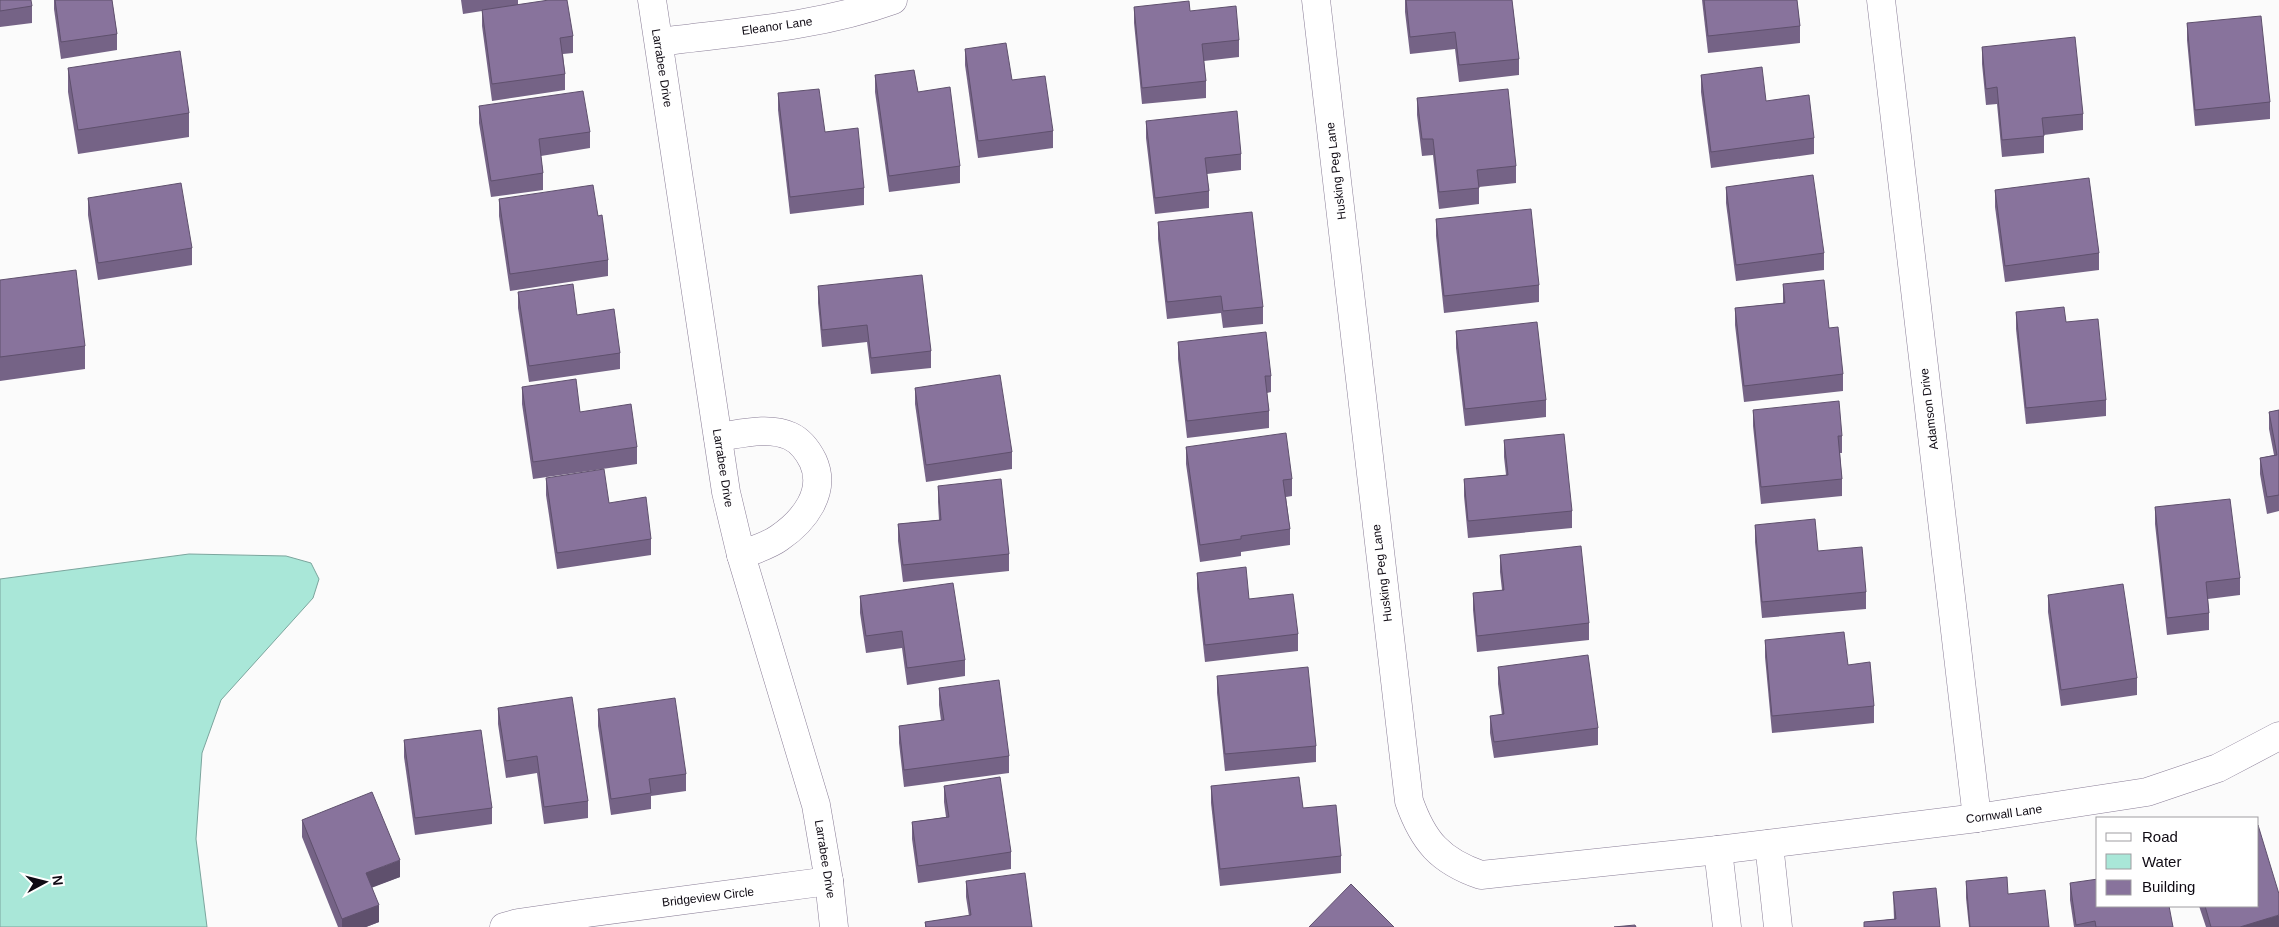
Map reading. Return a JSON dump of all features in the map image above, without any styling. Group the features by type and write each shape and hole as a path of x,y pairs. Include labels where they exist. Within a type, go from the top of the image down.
{"street":[{"name":"Larrabee Drive","path":"652,0 726,492 741,555 816,805 829,881 834,927"},
{"name":"Eleanor Lane","path":"658,42 806,23 858,13 893,0"},
{"name":"Husking Peg Lane","path":"1316,0 1408,802 1417,825 1428,842 1445,858 1462,868 1481,875 1718,850"},
{"name":"Adamson Drive","path":"1881,0 1978,818"},
{"path":"718,437 767,431 790,436 807,450 818,473 816,494 802,520 778,539 741,555"},
{"name":"Cornwall Lane","path":"1718,850 1978,818 2148,792 2218,768 2279,736"},
{"path":"1769,844 1778,927"},
{"path":"1718,850 1727,927"},
{"name":"Bridgeview Circle","path":"504,927 518,923 587,920 829,881"}],"water":[{"path":"189,554 286,556 311,563 319,579 313,598 221,700 202,753 196,839 207,927 0,927 0,579"}],"building":[{"path":"0,0 31,0 32,6 0,11"},
{"path":"55,0 112,0 117,34 61,42"},
{"path":"549,0 567,0 573,36 560,38 565,74 492,84 482,10"},
{"path":"1406,0 1512,0 1519,59 1459,65 1455,32 1410,37"},
{"path":"1704,0 1797,0 1800,26 1708,36"},
{"path":"1189,1 1190,11 1236,6 1239,40 1202,44 1206,81 1142,88 1134,7"},
{"path":"2261,16 2270,102 2195,110 2187,23"},
{"path":"2075,37 2083,114 2042,118 2044,136 2002,140 1997,87 1986,89 1982,47"},
{"path":"1006,43 1012,80 1045,76 1053,131 978,141 965,49"},
{"path":"180,51 189,113 78,130 68,68"},
{"path":"1762,67 1766,101 1809,95 1814,138 1711,152 1701,75"},
{"path":"914,70 918,92 950,87 960,166 889,176 875,75"},
{"path":"819,89 825,132 858,128 864,188 790,197 778,93"},
{"path":"1508,89 1516,166 1477,170 1479,188 1439,192 1433,139 1422,139 1417,98"},
{"path":"583,91 590,132 539,139 543,173 491,181 479,106"},
{"path":"1237,111 1241,154 1205,158 1209,191 1155,198 1146,121"},
{"path":"1813,175 1824,253 1736,265 1726,187"},
{"path":"2089,178 2099,253 2005,266 1995,190"},
{"path":"181,183 192,248 98,263 88,198"},
{"path":"593,185 598,216 602,215 608,260 510,274 499,199"},
{"path":"1531,209 1539,285 1444,296 1436,219"},
{"path":"1252,212 1263,307 1223,311 1221,296 1167,302 1158,222"},
{"path":"76,270 85,346 0,357 0,280"},
{"path":"922,275 931,351 871,358 867,325 822,330 818,286"},
{"path":"1824,280 1829,328 1838,327 1843,374 1744,386 1735,308 1785,303 1783,284"},
{"path":"573,284 577,315 614,309 620,353 529,366 518,292"},
{"path":"2064,307 2066,322 2098,319 2106,400 2026,408 2016,312"},
{"path":"1537,322 1546,400 1465,409 1456,331"},
{"path":"1266,332 1271,376 1265,376 1269,411 1187,421 1178,342"},
{"path":"1000,375 1012,452 926,465 915,388"},
{"path":"576,379 580,412 631,404 637,447 533,462 522,387"},
{"path":"1839,401 1842,436 1838,436 1842,479 1761,487 1753,410"},
{"path":"2279,410 2279,495 2267,497 2260,458 2277,455 2269,412"},
{"path":"1286,433 1292,479 1283,480 1290,529 1241,536 1241,539 1200,545 1186,447"},
{"path":"1564,434 1572,511 1468,521 1464,479 1508,475 1504,440"},
{"path":"604,469 609,503 646,497 651,539 557,553 546,478"},
{"path":"1001,479 1009,554 903,565 898,524 941,520 938,486"},
{"path":"2230,499 2240,578 2206,582 2209,613 2167,618 2155,507"},
{"path":"1815,519 1818,551 1862,547 1866,592 1762,602 1755,525"},
{"path":"1581,546 1589,623 1477,636 1473,593 1504,590 1500,555"},
{"path":"1246,567 1249,599 1293,594 1298,634 1205,645 1197,573"},
{"path":"953,583 965,660 907,668 902,631 866,636 860,596"},
{"path":"2123,584 2137,678 2061,690 2048,595"},
{"path":"1844,632 1848,665 1870,662 1874,706 1772,716 1765,640"},
{"path":"1588,655 1598,728 1494,742 1490,716 1504,714 1498,667"},
{"path":"1308,667 1316,746 1225,754 1217,676"},
{"path":"999,680 1009,756 904,770 899,726 944,720 939,688"},
{"path":"572,697 588,801 544,807 537,756 506,761 498,708"},
{"path":"675,698 686,774 649,779 651,793 611,799 598,709"},
{"path":"481,730 492,808 415,818 404,740"},
{"path":"1000,777 1011,852 918,866 912,822 949,817 944,786"},
{"path":"1299,777 1303,808 1336,805 1341,856 1220,869 1211,786"},
{"path":"372,792 400,860 366,873 379,905 342,919 302,820"},
{"path":"2259,828 2279,894 2279,915 2240,927 2211,927 2205,907 2259,907"},
{"path":"1025,873 1032,927 926,927 925,922 971,915 966,881"},
{"path":"2007,877 2008,894 2045,890 2049,927 1970,927 1966,881"},
{"path":"2096,879 2096,907 2169,907 2173,927 2096,927 2095,921 2076,925 2070,883"},
{"path":"1351,884 1394,927 1309,927"},
{"path":"1936,888 1940,927 1864,927 1864,922 1896,919 1893,892"},
{"path":"1635,925 1636,927 1614,927"}]}
